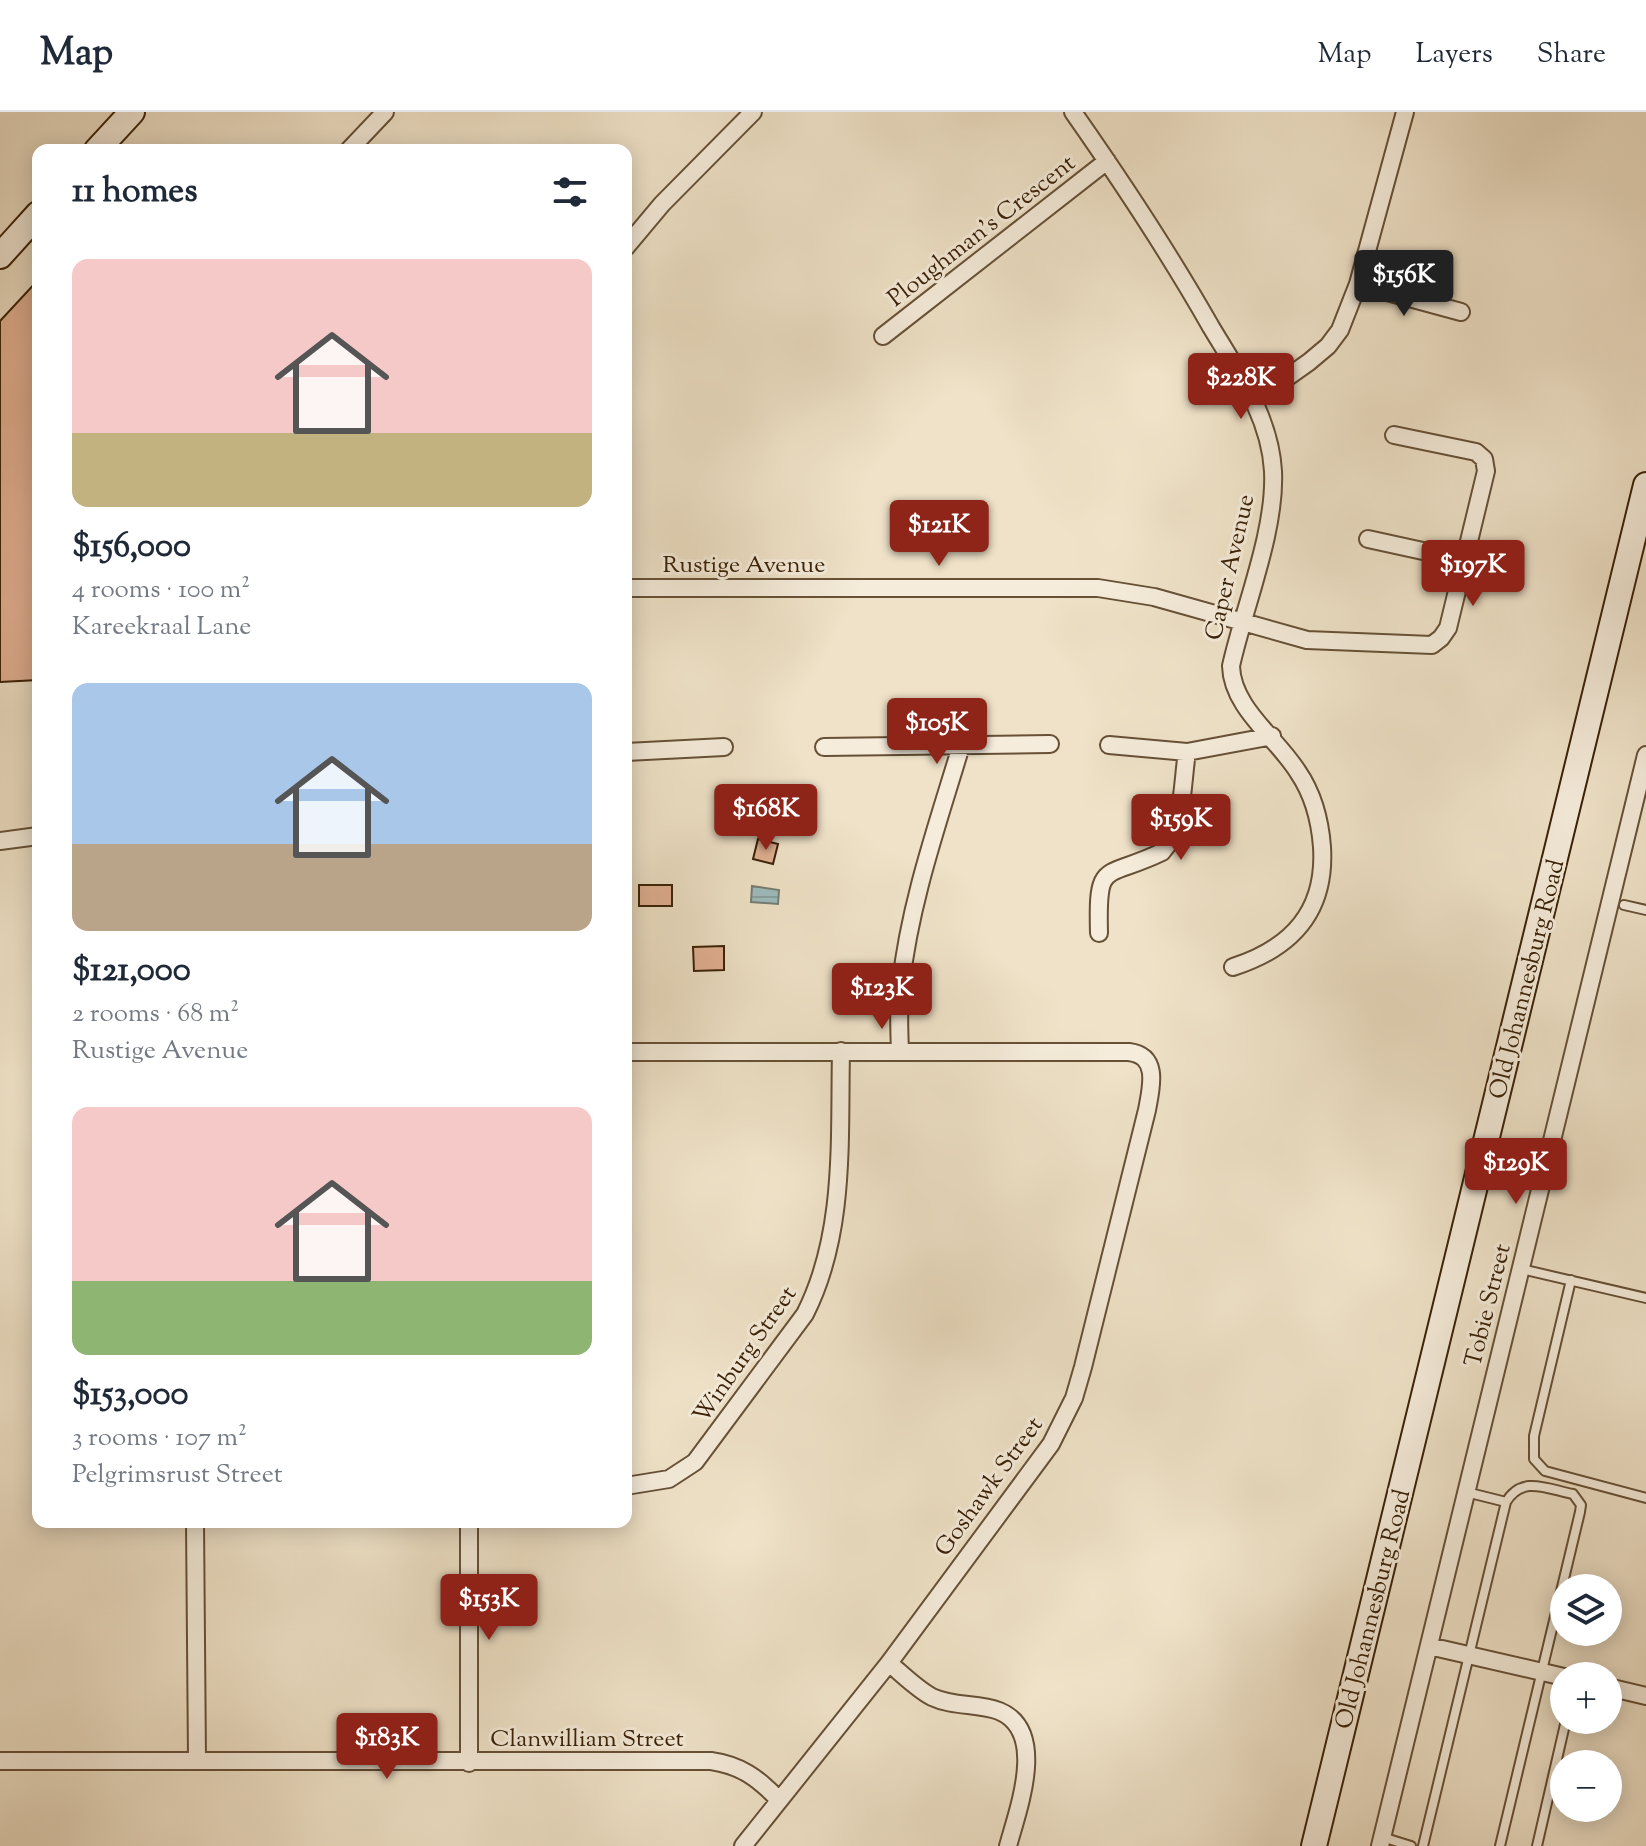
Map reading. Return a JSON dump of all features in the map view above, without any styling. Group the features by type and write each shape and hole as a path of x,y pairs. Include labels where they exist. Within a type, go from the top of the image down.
{"main road":[{"path":"103,144 132,112"},
{"path":"0,256 32,221"},
{"name":"Old Johannesburg Road","path":"1314,1846 1646,485"}],"street":[{"path":"355,144 385,112"},
{"path":"632,240 662,204 753,112"},
{"name":"Caper Avenue","path":"1073,112 1189,289 1254,401 1273,470 1272,498 1231,666 1232,685 1251,714 1298,771 1315,809 1321,838 1323,879 1313,907 1286,940 1258,959 1233,967"},
{"path":"1254,401 1328,346 1340,330 1358,284 1405,112"},
{"name":"Ploughman's Crescent","path":"883,336 1107,161"},
{"path":"1358,284 1461,312"},
{"name":"Rustige Avenue","path":"632,588 1098,588 1154,597 1307,640 1432,645 1448,628 1486,471 1484,459 1476,452 1394,435"},
{"path":"1368,539 1464,560"},
{"path":"1109,745 1187,752 1272,736"},
{"path":"824,747 1050,744"},
{"path":"632,1052 900,1050 901,982 911,927 961,746"},
{"path":"632,752 724,747"},
{"path":"1099,933 1099,890 1106,876 1162,852 1168,846 1176,824 1187,752"},
{"name":"Tobie Street","path":"1381,1841 1646,755"},
{"path":"0,841 32,837"},
{"name":"Goshawk Street","path":"743,1846 889,1663 1051,1444 1074,1398 1151,1090 1150,1065 1136,1053 900,1050"},
{"name":"Winburg Street","path":"632,1486 669,1479 695,1462 805,1314 816,1293 830,1244 838,1197 841,1051"},
{"path":"195,1528 197,1759"},
{"path":"469,1528 469,1763"},
{"path":"1429,1646 1550,1674"},
{"path":"889,1663 930,1696 1000,1711 1019,1728 1027,1752 1026,1770 1008,1846"},
{"path":"1622,1690 1646,1696"},
{"name":"Clanwilliam Street","path":"0,1761 711,1761 726,1763 752,1775 778,1799"}],"lane":[{"path":"1624,905 1646,910"},
{"path":"1521,1269 1646,1298"},
{"path":"1571,1280 1534,1436 1534,1459 1545,1471 1646,1498"},
{"path":"1423,1846 1506,1502 1513,1491 1522,1485 1573,1494 1581,1505 1500,1846"},
{"path":"1466,1492 1506,1502"},
{"path":"1537,1846 1563,1734"},
{"path":"1381,1841 1411,1846"}],"water":[{"path":"752,886 779,890 778,904 751,902"}],"building":[{"path":"32,286 32,680 0,682 0,321"},
{"path":"758,839 778,844 773,864 753,859"},
{"path":"639,885 672,885 672,906 639,906"},
{"path":"724,946 724,970 694,971 693,947"}]}
